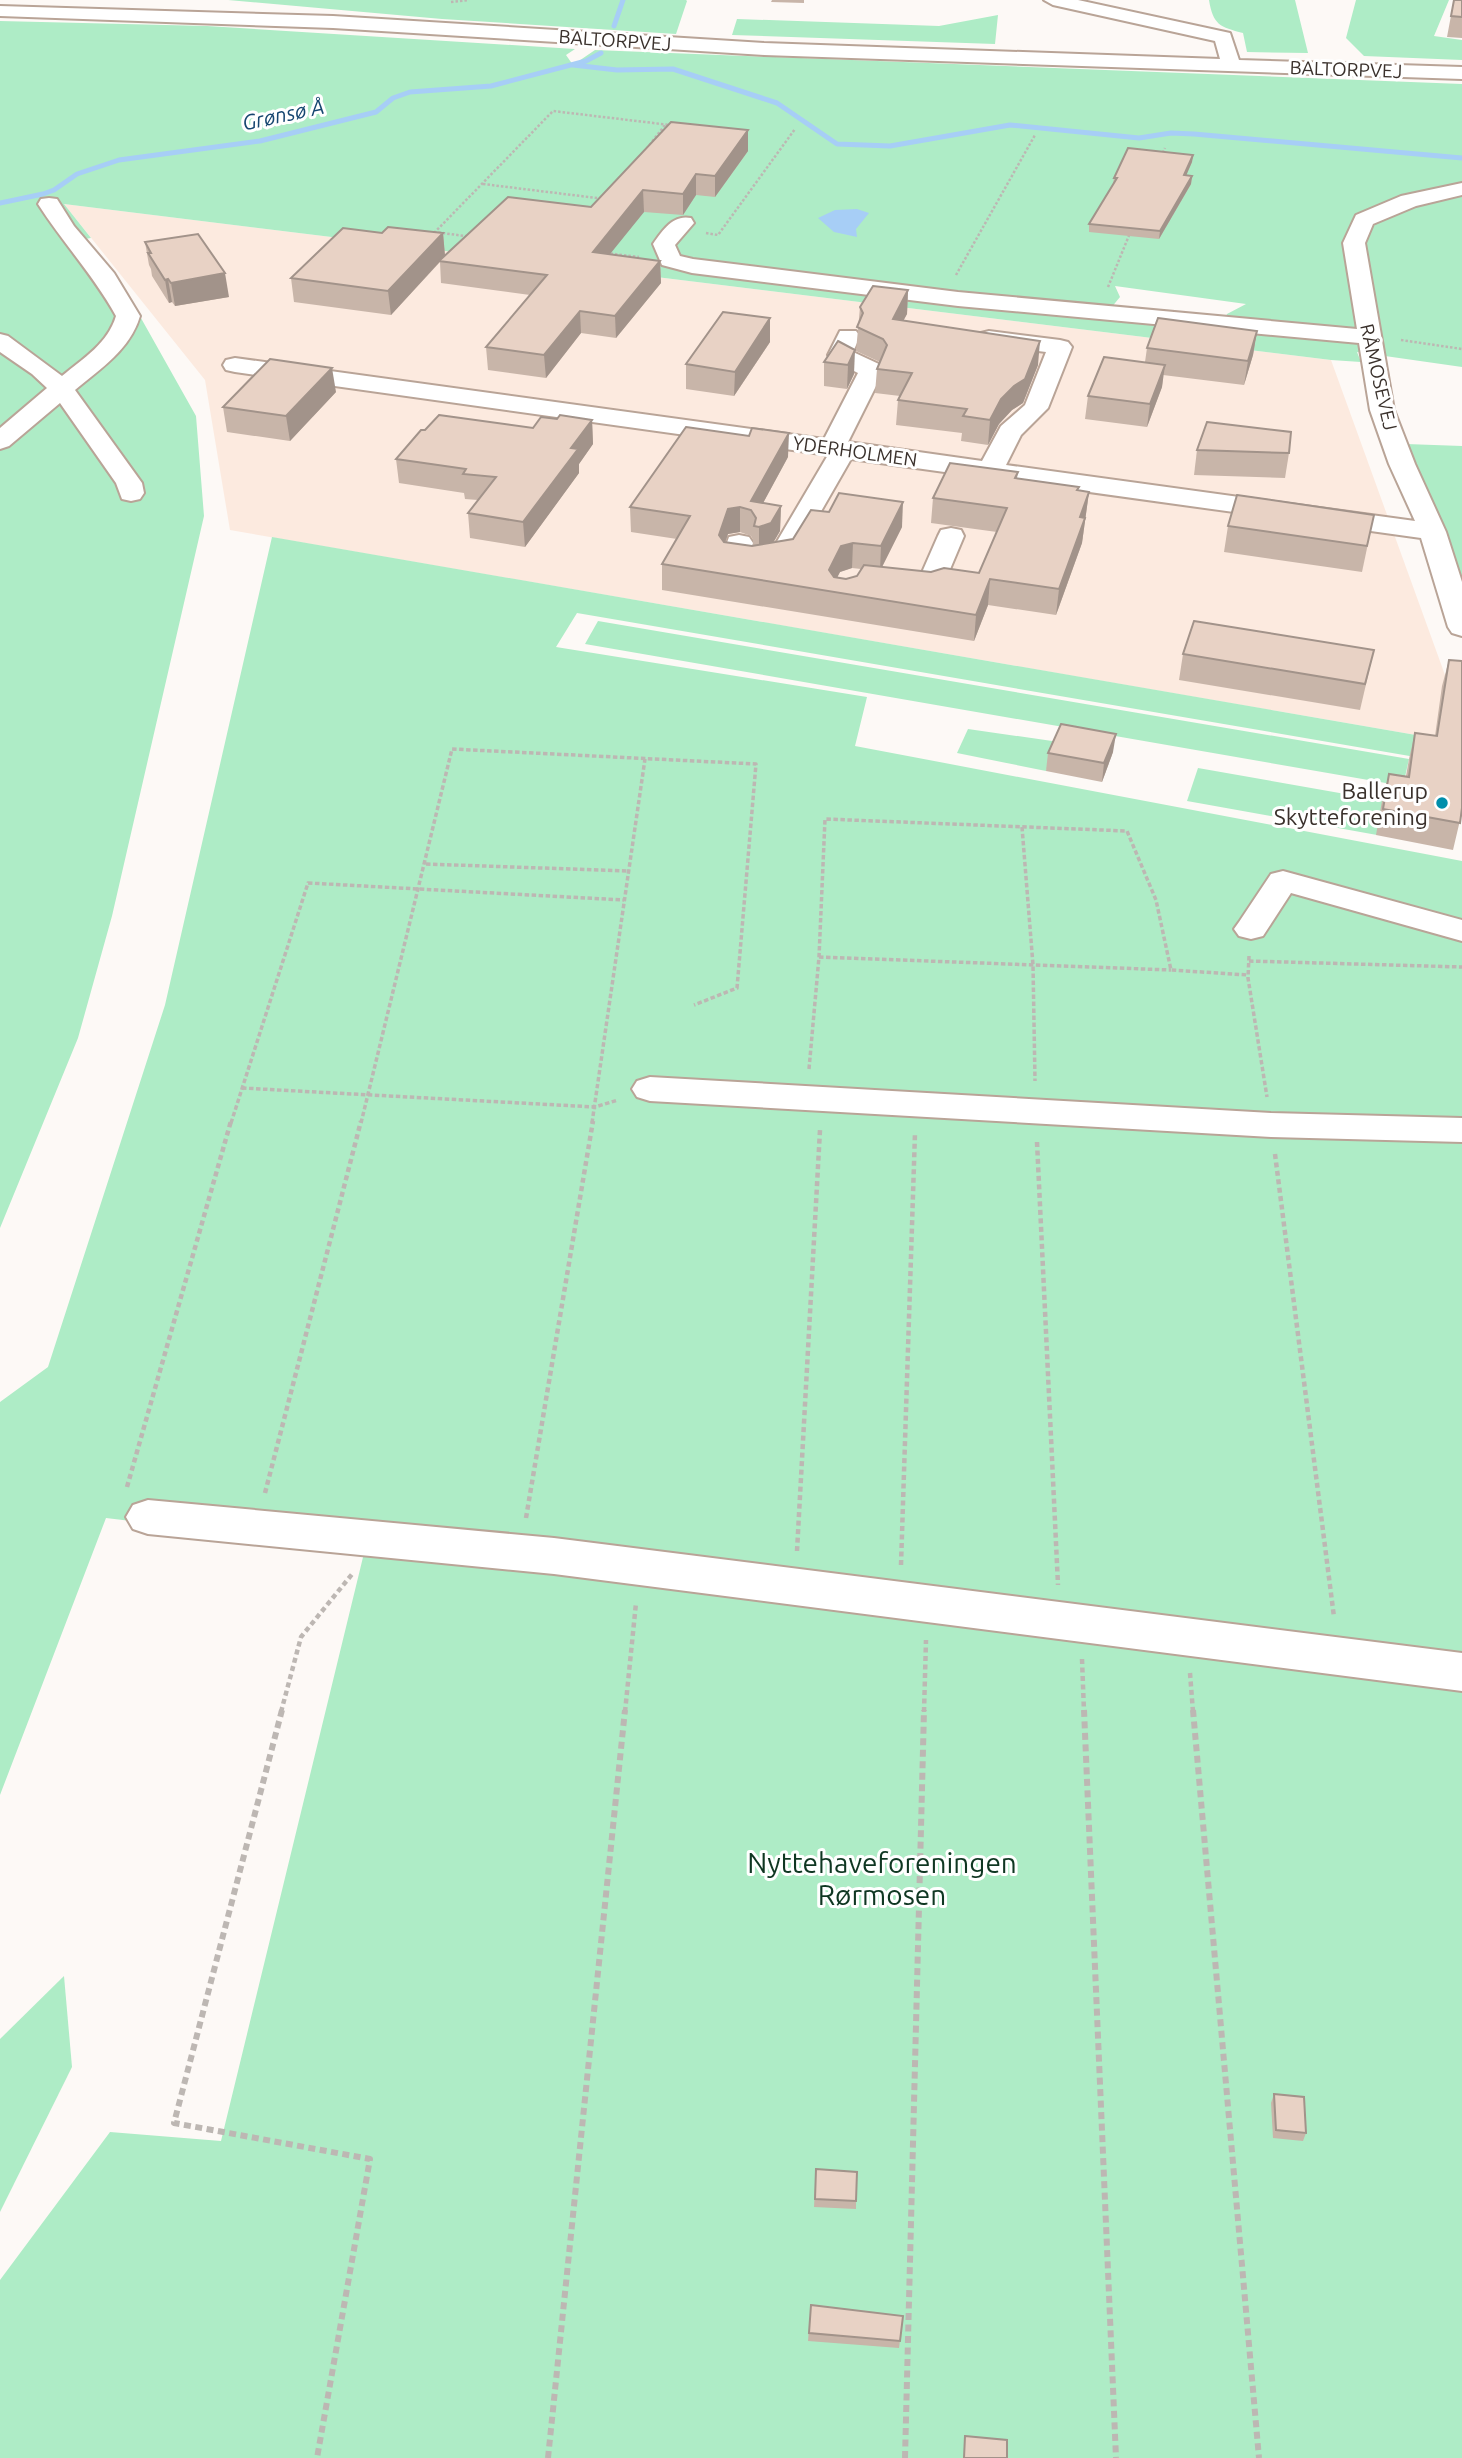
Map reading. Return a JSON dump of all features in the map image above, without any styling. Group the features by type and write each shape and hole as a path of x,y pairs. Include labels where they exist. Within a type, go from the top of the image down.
{"street":[{"path":"205,0 252,5"},
{"path":"1053,0 1085,4 1223,37 1231,65"},
{"name":"BALTORPVEJ","path":"0,11 333,22 752,48 1462,73"},
{"name":"RÅMOSEVEJ","path":"1462,189 1409,201 1364,220 1354,243 1382,410 1402,464 1433,532 1462,627"},
{"path":"0,441 108,350 123,333 128,316 106,278 66,230 49,204"},
{"path":"675,234 670,260 692,266 944,298 1368,337"},
{"path":"739,543 735,559 760,563 782,556 838,449 872,370 840,355 848,336"},
{"path":"987,337 1060,347 1036,408 1010,432 991,470"},
{"path":"0,341 41,369 61,388 130,483 131,493"},
{"name":"YDERHOLMEN","path":"235,365 1433,532"},
{"path":"865,580 930,587 951,536"},
{"path":"1250,945 1283,881 1462,931"},
{"path":"650,1089 1271,1125 1462,1130"},
{"path":"148,1517 640,1567 1462,1672"}],"path":[{"path":"483,238 435,232 553,111 670,125"},
{"path":"640,157 665,125"},
{"path":"601,253 642,258 675,234 718,234 795,129"},
{"path":"944,298 1035,135"},
{"path":"1160,160 1165,148"},
{"path":"483,184 606,199"},
{"path":"567,205 576,195"},
{"path":"1097,313 1133,224"},
{"path":"1368,337 1462,349"},
{"path":"256,1527 420,888 452,749 756,764 737,988 694,1005"},
{"path":"520,1553 595,1107 645,759"},
{"path":"795,1587 825,819 1126,831 1156,900 1171,970"},
{"path":"1022,827 1033,965 1036,1112 1070,1622 1116,2458"},
{"path":"426,864 628,871"},
{"path":"148,1517 120,1511 242,1088 308,883 624,900"},
{"path":"1339,1656 1271,1125 1248,975 1250,945 1462,967"},
{"path":"819,957 1248,975"},
{"path":"242,1088 595,1107 650,1089"},
{"path":"905,2458 916,1105"},
{"path":"317,2458 370,2159 174,2123 301,1637 379,1539"},
{"path":"548,2458 640,1567"},
{"path":"1187,1637 1259,2458"}],"shaded area":[{"path":"64,204 1331,360 1462,722 1462,743 230,530 205,380"}],"green space":[{"path":"228,0 687,1 676,34 442,19"},
{"path":"1209,0 1295,0 1308,53 1247,52 1243,33 1219,24 1215,20"},
{"path":"1356,0 1449,0 1434,36 1462,40 1462,60 1364,56 1346,38"},
{"path":"998,15 995,44 732,35 737,19 939,26"},
{"path":"0,21 207,26 575,49 566,55 573,65 595,50 1462,84 1462,367 1357,352 1361,362 1331,360 64,204 91,238 73,241 128,295 196,416 204,516 112,916 78,1038 0,1228","holes":["1115,286 1246,304 1227,314 1225,319 1356,329 1351,340 1106,314 1120,297"]},
{"path":"1406,444 1462,446 1462,579 1448,535"},
{"name":"Nyttehaveforeningen Rørmosen","path":"272,537 1462,743 1462,765 577,613 556,647 867,697 855,746 1462,861 1462,2458 0,2458 0,2280 110,2132 221,2141 365,1549 106,1518 0,1795 0,1402 48,1367 165,1005"},
{"path":"598,621 1409,759 1403,786 585,644"},
{"path":"968,729 1059,742 1046,771 957,753"},
{"path":"1198,768 1385,801 1377,835 1187,801"},
{"path":"64,1976 72,2067 0,2212 0,2039"}],"water":[{"path":"857,209 869,213 856,229 857,237 834,232 818,218 835,210"}],"building":[{"path":"1454,0 1462,0 1462,17 1451,16"},
{"path":"671,122 748,130 715,176 696,174 683,194 643,190 593,252 660,261 615,316 580,311 544,355 486,347 547,275 439,261 508,197 591,207"},
{"path":"1128,148 1193,155 1184,175 1192,176 1160,231 1089,224 1117,178 1114,178"},
{"path":"388,227 443,233 388,291 291,278 343,228 382,233"},
{"path":"198,234 225,273 171,283 168,279 165,280 148,253 151,253 145,242"},
{"path":"873,286 908,290 893,319 1040,341 1025,379 1001,399 990,420 963,416 967,409 898,400 912,373 877,369 887,345 883,339 857,327 863,313 860,307"},
{"path":"723,312 770,318 735,372 686,364"},
{"path":"1158,318 1257,331 1248,361 1147,348"},
{"path":"838,341 855,350 848,365 824,362"},
{"path":"1104,357 1165,365 1150,404 1088,396"},
{"path":"270,359 332,368 286,416 223,407"},
{"path":"439,415 533,428 541,417 557,419 560,415 592,420 571,448 578,449 523,522 468,513 496,477 463,474 466,469 396,459 421,430 425,430"},
{"path":"1207,422 1291,432 1289,453 1197,450"},
{"path":"686,427 749,436 752,428 789,433 751,501 781,506 771,523 754,526 756,518 751,510 740,507 728,509 719,535 724,542 752,546 793,539 811,510 829,512 839,493 903,502 881,546 853,543 841,546 829,570 834,577 846,579 857,576 864,565 931,572 944,568 979,573 1007,508 933,498 950,463 1018,472 1015,478 1079,487 1077,490 1089,492 1080,517 1085,518 1059,589 990,579 976,615 662,564 690,516 630,507"},
{"path":"1237,495 1374,515 1367,546 1228,526"},
{"path":"1194,621 1374,650 1365,684 1183,654"},
{"path":"1449,660 1462,661 1460,823 1383,809 1389,774 1409,777 1415,733 1437,736"},
{"path":"1061,724 1116,734 1104,763 1048,753"},
{"path":"1274,2094 1304,2097 1306,2133 1276,2130"},
{"path":"816,2169 857,2172 856,2201 815,2199"},
{"path":"811,2305 903,2316 900,2341 809,2333"},
{"path":"965,2436 1007,2440 1007,2458 964,2458"}],"waterway":[{"path":"614,26 623,0"},
{"name":"Grønsø Å","path":"0,203 43,194 54,190 77,174 119,160 260,141 376,112 393,98 410,92 491,86 586,61 601,53"},
{"path":"573,65 617,70 673,69 777,103 837,144 890,146 1010,125 1139,138 1171,133 1194,134 1462,158"}],"place":[{"name":"Ballerup Skytteforening","path":"1442,803"}]}
